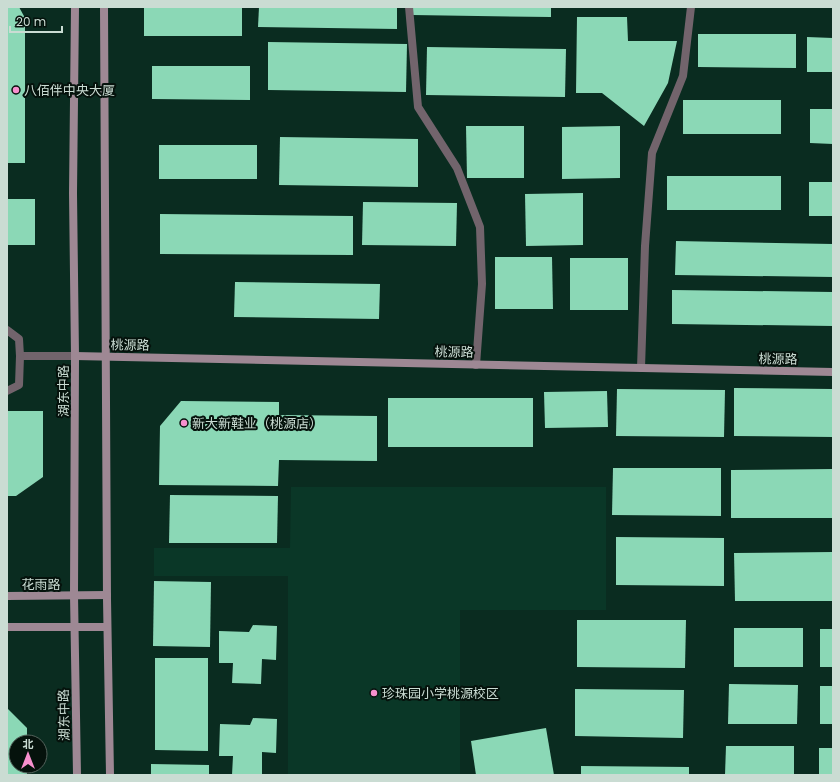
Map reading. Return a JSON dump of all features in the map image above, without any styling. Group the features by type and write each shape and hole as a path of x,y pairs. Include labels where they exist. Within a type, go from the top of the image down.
{"main road":[{"name":"湖东中路","path":"75,7 73,193 75,356 74,595 77,775"},
{"path":"104,7 107,627 110,775"},
{"name":"桃源路","path":"75,356 833,372"},
{"name":"花雨路","path":"7,596 107,595"},
{"path":"7,627 107,627"}],"street":[{"path":"409,7 418,107 457,168 480,227 482,284 476,364"},
{"path":"641,368 645,246 652,153 683,76 691,7"},
{"path":"7,330 19,339 20,356 19,385 7,391"},
{"path":"20,356 75,356"}],"shaded area":[{"name":"珍珠园小学桃源校区","path":"291,487 606,487 606,610 460,610 460,775 288,775 288,576 154,576 154,548 290,548"}],"building":[{"name":"八佰伴中央大厦","path":"7,7 19,7 25,18 25,163 7,163"},
{"path":"144,7 242,7 242,36 144,36"},
{"path":"259,7 397,7 397,29 258,27"},
{"path":"412,7 551,7 551,17 412,15"},
{"path":"577,17 627,17 628,41 677,41 668,83 644,126 602,93 576,93"},
{"path":"698,34 796,34 796,68 698,67"},
{"path":"807,37 833,38 833,72 807,72"},
{"path":"268,42 407,44 406,92 268,90"},
{"path":"427,47 566,49 565,97 426,95"},
{"path":"152,66 250,66 250,100 152,99"},
{"path":"683,100 781,100 781,134 683,134"},
{"path":"810,109 833,109 833,144 810,143"},
{"path":"466,126 524,126 524,178 467,178"},
{"path":"620,126 620,178 562,179 562,127"},
{"path":"280,137 418,139 418,187 279,185"},
{"path":"159,145 257,145 257,179 159,179"},
{"path":"667,176 781,176 781,210 667,210"},
{"path":"809,182 833,182 833,216 809,216"},
{"path":"583,193 583,245 526,246 525,194"},
{"path":"7,199 35,199 35,245 7,245"},
{"path":"363,202 457,203 456,246 362,245"},
{"path":"160,214 353,216 353,255 160,254"},
{"path":"676,241 833,244 833,277 675,275"},
{"path":"495,257 552,257 553,309 495,309"},
{"path":"570,258 628,258 628,310 570,310"},
{"path":"235,282 380,284 379,319 234,317"},
{"path":"672,290 833,292 833,326 672,324"},
{"path":"734,388 833,389 833,437 734,436"},
{"path":"617,389 725,390 724,437 616,436"},
{"path":"607,391 608,427 545,428 544,392"},
{"path":"388,398 533,398 533,447 388,447"},
{"path":"181,401 279,402 279,415 377,416 377,461 279,460 278,486 159,485 160,426"},
{"path":"7,411 43,411 43,477 16,496 7,496"},
{"path":"613,468 721,468 721,516 612,515"},
{"path":"833,469 833,518 731,518 731,470"},
{"path":"170,495 278,496 277,543 169,543"},
{"path":"616,537 724,538 724,586 616,585"},
{"path":"833,552 833,601 735,601 734,553"},
{"path":"154,581 211,582 210,647 153,646"},
{"path":"577,620 686,620 685,668 577,667"},
{"path":"253,625 277,626 276,660 262,659 261,684 232,683 233,663 219,663 219,631 249,632"},
{"path":"734,628 803,628 803,667 734,667"},
{"path":"820,629 833,629 833,667 820,667"},
{"path":"155,658 208,658 208,751 155,750"},
{"path":"729,684 798,685 797,724 728,724"},
{"path":"820,686 833,686 833,724 820,724"},
{"path":"575,689 684,690 683,738 575,736"},
{"path":"7,708 27,728 27,734 8,734 8,774 27,775 7,775"},
{"path":"253,718 277,719 276,753 262,752 262,775 232,775 233,756 219,756 220,724 250,725"},
{"path":"546,728 554,775 476,775 471,741"},
{"path":"726,746 794,746 794,775 725,775"},
{"path":"819,748 833,748 833,775 819,775"},
{"path":"151,764 209,765 209,775 151,775"},
{"path":"581,766 689,767 689,775 581,775"}],"place":[{"name":"八佰伴中央大厦","path":"16,90"},
{"name":"新大新鞋业（桃源店）","path":"184,423"},
{"name":"珍珠园小学桃源校区","path":"374,693"}]}
